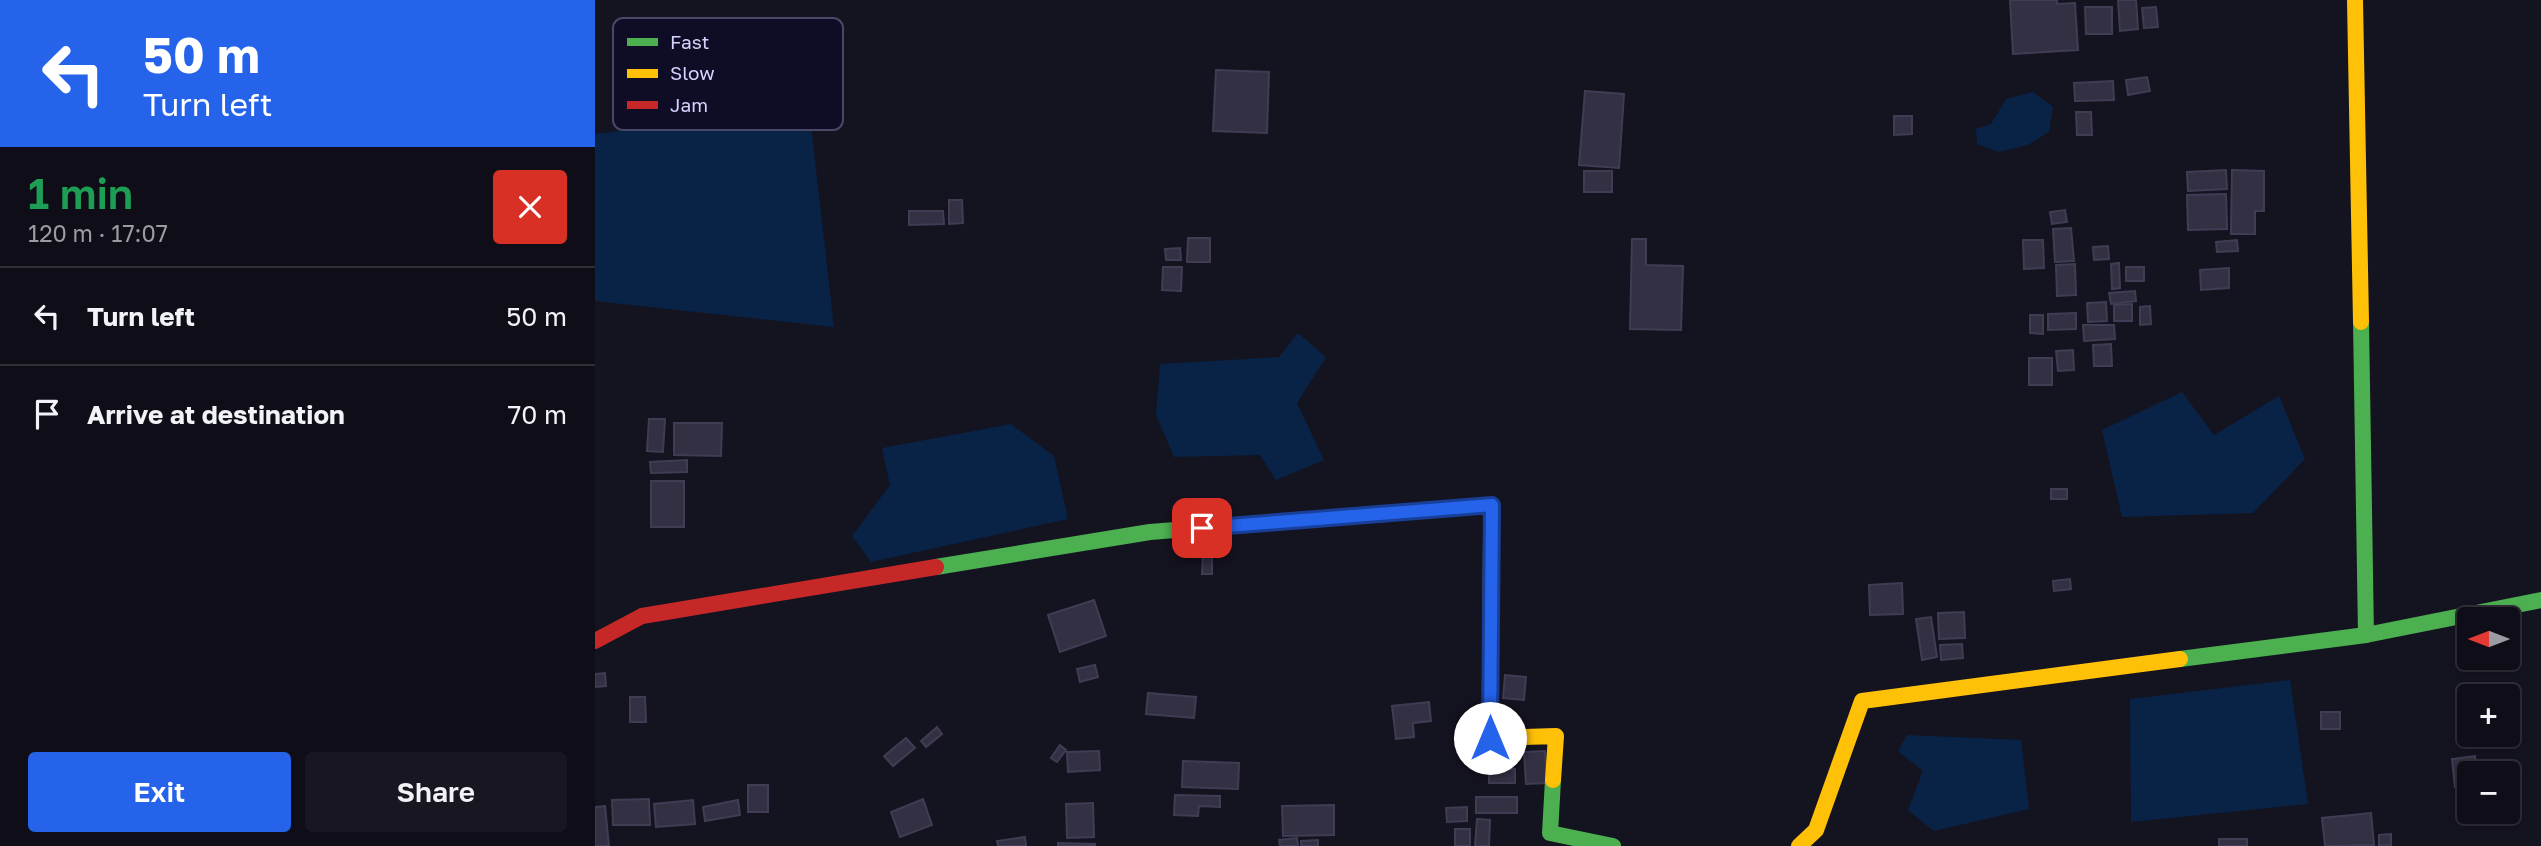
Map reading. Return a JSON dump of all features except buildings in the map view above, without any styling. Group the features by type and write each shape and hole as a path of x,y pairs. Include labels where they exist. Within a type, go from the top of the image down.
{"street":[{"path":"2355,0 2366,635"},
{"path":"595,642 642,616 1150,532 1492,505 1490,738 1556,736 1551,833 1613,846"},
{"path":"1799,846 1816,830 1862,701 2366,635 2541,600"}],"water":[{"path":"2033,92 2053,107 2049,132 2028,145 1998,152 1977,144 1976,129 1991,124 2006,99"},
{"path":"628,130 812,130 834,327 595,301 595,134"},
{"path":"1298,333 1326,357 1297,403 1324,460 1276,480 1260,455 1174,457 1156,415 1160,364 1279,357"},
{"path":"2182,392 2214,435 2279,396 2305,459 2253,513 2122,517 2102,430"},
{"path":"1011,424 1054,456 1068,519 871,562 852,536 890,485 882,448"},
{"path":"2290,680 2308,804 2131,822 2130,699"},
{"path":"1907,735 2021,740 2029,809 1934,831 1908,810 1923,771 1898,751"}],"traffic: fast":[{"path":"2361,322 2366,635"},
{"path":"936,567 1150,532 1491,505 1491,538"},
{"path":"2180,659 2366,635 2541,600"},
{"path":"1553,780 1550,833 1613,846"}],"traffic: slow":[{"path":"2355,0 2361,322"},
{"path":"1491,538 1490,738 1556,736 1553,780"},
{"path":"1799,846 1816,830 1862,701 2180,659"}],"traffic: jam":[{"path":"595,641 642,616 936,567"}],"route":[{"path":"1202,528 1492,505 1490,738"}]}
